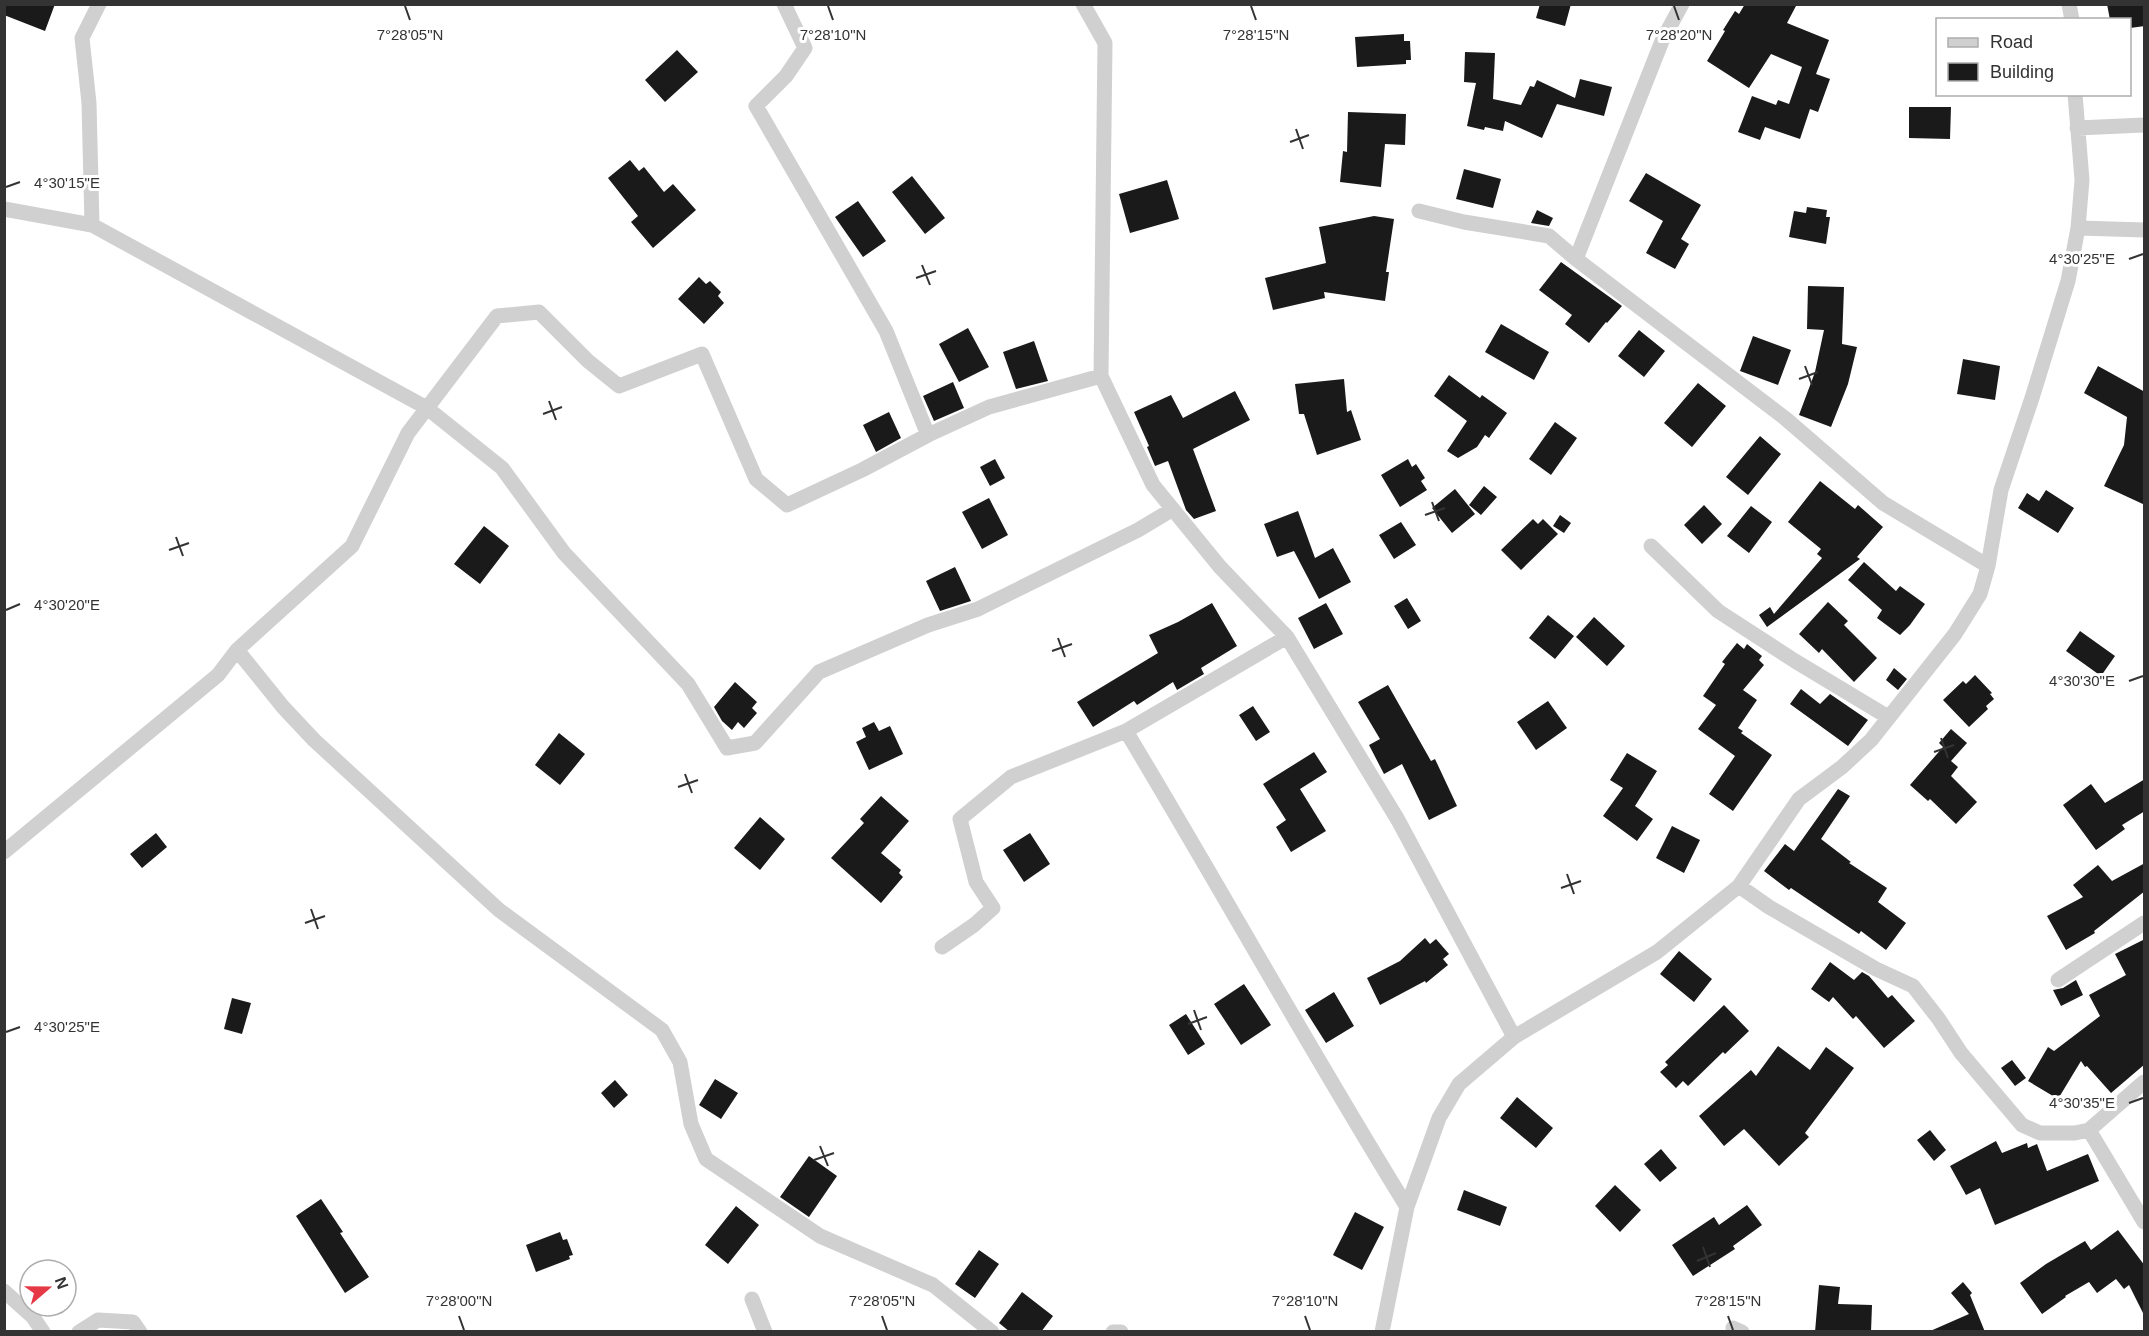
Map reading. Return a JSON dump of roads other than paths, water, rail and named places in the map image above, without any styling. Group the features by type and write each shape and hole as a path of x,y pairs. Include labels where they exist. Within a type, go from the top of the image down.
{"street":[{"path":"92,225 89,103 82,38 99,4"},
{"path":"784,4 805,48 786,76 756,106 886,331 928,435"},
{"path":"1083,4 1105,43 1101,376 1153,485 1220,567 1287,637 1398,820 1514,1037"},
{"path":"1576,259 1662,41 1682,4"},
{"path":"1382,1332 1407,1207 1439,1119 1459,1084 1514,1037 1657,952 1739,886 1799,799 1842,767 1871,740 1955,634 1980,594 1988,566 2001,490 2068,281 2078,228 2082,180 2075,96"},
{"path":"2077,128 2145,124"},
{"path":"4,209 92,225 428,408 502,468 564,554 688,684 727,748 754,743 819,672 928,624 978,609 1138,530 1173,509"},
{"path":"1419,211 1464,222 1549,236 1786,419 1883,503 1988,566"},
{"path":"2078,228 2145,230"},
{"path":"4,852 218,675 237,650 352,546 408,433 497,316 539,312 588,361 620,386 702,354 756,479 787,505 989,407 1101,376"},
{"path":"1651,546 1718,611 1888,717"},
{"path":"942,946 974,925 993,908 976,882 960,819 1011,777 1126,731 1287,637"},
{"path":"237,650 283,707 314,740 499,910 662,1030 680,1062 691,1124 706,1159 820,1236 933,1286 992,1332"},
{"path":"1126,731 1212,874 1337,1093 1407,1207"},
{"path":"1739,886 1768,907 1866,964 1913,986 1961,1053 2022,1125 2040,1133 2075,1133 2089,1130 2145,1082"},
{"path":"2058,980 2145,923"},
{"path":"2089,1130 2145,1222"},
{"path":"4,1291 33,1317 43,1332"},
{"path":"752,1299 765,1332"},
{"path":"79,1332 98,1320 133,1322 140,1332"},
{"path":"1113,1332 1121,1332"}]}
